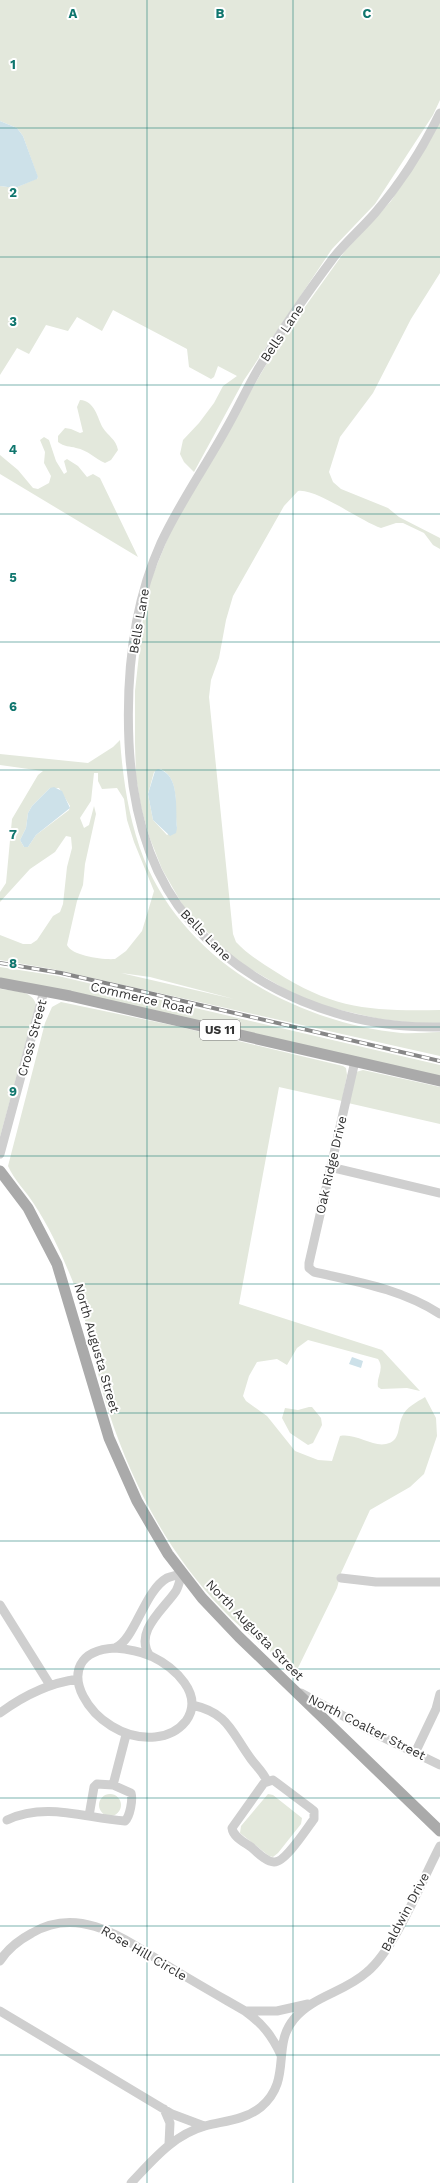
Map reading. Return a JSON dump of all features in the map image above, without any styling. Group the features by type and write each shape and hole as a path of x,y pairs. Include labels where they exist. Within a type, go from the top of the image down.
{"main road":[{"name":"Commerce Road","path":"0,983 44,991 440,1081"},
{"name":"North Augusta Street","path":"0,1171 28,1208 50,1249 63,1280 109,1438 137,1501 168,1554 182,1573 219,1616 293,1690 440,1831"}],"street":[{"name":"Bells Lane","path":"440,113 418,152 390,193 333,259 281,333 257,371 228,427 166,534 146,582 136,624 131,672 129,730 134,793 148,849 177,905 214,947 233,963 261,981 287,995 323,1010 383,1024 440,1027"},
{"name":"Cross Street","path":"0,1154 44,991"},
{"name":"Oak Ridge Drive","path":"355,1061 330,1167 309,1268 314,1272 393,1291 415,1300 440,1314"},
{"path":"330,1167 440,1193"},
{"path":"115,1648 126,1641 151,1595 167,1578 182,1573"},
{"path":"150,1656 144,1641 146,1635 163,1606 176,1590 182,1573"},
{"path":"341,1578 376,1582 440,1582"},
{"path":"0,1604 50,1685"},
{"path":"115,1648 135,1650 150,1656 171,1669 184,1683 192,1695 192,1705 186,1720 172,1732 152,1737 126,1735 105,1723 92,1711 82,1695 78,1680 81,1665 88,1656 101,1650 115,1648"},
{"path":"0,1714 20,1700 50,1685 78,1680"},
{"name":"North Coalter Street","path":"293,1690 440,1765"},
{"path":"415,1753 436,1709 440,1694"},
{"path":"192,1705 211,1710 226,1721 251,1759 262,1769 267,1781"},
{"path":"114,1785 126,1735"},
{"path":"267,1781 278,1782 314,1811 314,1819 284,1858 278,1862 268,1861 235,1835 232,1830 234,1823 259,1789 267,1781"},
{"path":"7,1820 23,1812 34,1811 126,1820 132,1795 129,1791 114,1785 102,1783 94,1787 89,1816"},
{"name":"Baldwin Drive","path":"131,2183 169,2144 204,2126 246,2116 266,2102 277,2085 281,2074 281,2055 287,2028 309,2004 360,1978 380,1958 401,1923 440,1846"},
{"name":"Rose Hill Circle","path":"0,1961 16,1942 45,1926 64,1921 88,1923 102,1928 131,1944 245,2011 268,2030 281,2055"},
{"path":"245,2011 277,2011 309,2004"},
{"path":"0,2011 163,2108 204,2126"},
{"path":"163,2108 170,2123 169,2144"}],"shaded area":[{"path":"0,0 440,0 440,100 433,115 375,204 332,249 244,380 194,472 184,462 180,454 183,440 199,423 214,403 223,386 237,376 218,366 214,377 211,379 189,367 187,349 113,310 102,331 77,317 68,331 46,325 29,354 17,348 0,375 0,186 15,188 38,178 23,136 17,128 0,121"},
{"path":"0,121 17,128 23,136 38,177 37,179 15,188 0,186"},
{"path":"440,121 440,273 411,319 373,393 340,437 329,472 333,482 341,489 388,508 399,517 440,538 440,549 433,545 424,533 403,523 396,523 381,528 316,495 306,491 298,491 284,506 233,596 226,620 219,658 211,680 209,697 233,934 236,942 255,958 297,985 336,1001 355,1006 394,1010 440,1010 440,1023 414,1023 380,1019 327,1007 297,996 235,960 186,911 162,869 149,836 141,807 136,777 135,691 144,609 150,582 174,523 277,346 345,251 391,201 428,144","holes":["161,769 172,780 174,787 177,828 167,835 153,820 148,794 154,772"]},
{"path":"80,400 89,403 92,406 103,428 114,440 117,446 118,450 111,460 105,463 80,449 65,446 58,442 58,436 65,428 80,433 83,432 77,407"},
{"path":"44,437 49,440 56,461 64,474 67,472 64,461 67,459 78,466 87,477 93,474 100,478 138,557 0,474 0,455 18,470 33,488 38,489 49,483 51,476 44,463 45,452 40,440"},
{"path":"120,740 123,770 134,830 144,859 162,895 187,928 215,956 248,980 284,1000 322,1016 361,1027 401,1033 440,1032 440,1056 52,969 0,960 0,935 23,944 31,944 37,940 53,916 60,912 63,904 67,867 72,848 71,837 66,836 55,852 30,869 0,902 0,892 6,883 12,819 38,775 43,771 0,765 0,754 88,763 113,747","holes":["94,773 98,773 98,781 102,789 117,788 124,799 127,820 134,842 154,891 142,931 126,951 115,959 103,959 81,955 70,949 67,945 77,901 83,885 85,864 96,814 94,806 89,825 84,828 80,818 91,801","50,788 59,788 70,806 69,810 36,835 28,847 24,847 20,840 26,828 28,813 32,806","121,973 150,977 234,999"]},
{"path":"158,769 165,772 174,785 177,828 176,833 170,836 153,820 148,794 155,771"},
{"path":"54,787 62,791 70,808 36,835 28,847 24,847 20,840 26,828 28,813 32,806 50,788"},
{"path":"0,967 58,976 440,1065 440,1076 0,979"},
{"path":"0,989 27,994 31,996 36,1005 0,1137"},
{"path":"61,1002 176,1026 343,1066 346,1068 347,1075 342,1101 279,1087 239,1304 382,1350 420,1391 407,1388 381,1389 378,1387 381,1366 378,1359 308,1340 297,1348 287,1365 277,1359 257,1362 249,1376 243,1396 246,1401 267,1416 295,1451 318,1460 332,1461 340,1436 352,1436 375,1444 386,1444 391,1442 398,1433 400,1421 406,1410 425,1397 436,1418 437,1436 424,1474 410,1487 370,1510 341,1573 337,1588 296,1672 249,1634 223,1610 186,1566 155,1518 129,1467 109,1413 79,1298 69,1272 45,1223 31,1199 13,1176 8,1166 45,1023 52,1007"},
{"path":"363,1070 440,1087 440,1124 348,1103 356,1072"},
{"path":"352,1357 363,1361 361,1368 349,1364"},
{"path":"312,1407 321,1418 322,1425 313,1443 308,1445 290,1433 282,1418 285,1408 298,1410"},
{"path":"110,1794 118,1797 121,1805 118,1813 110,1816 102,1813 99,1805 102,1797"},
{"path":"268,1794 273,1795 302,1818 301,1824 278,1853 273,1857 269,1856 240,1833 241,1826"}],"railway":[{"path":"0,963 61,973 440,1061"}]}
